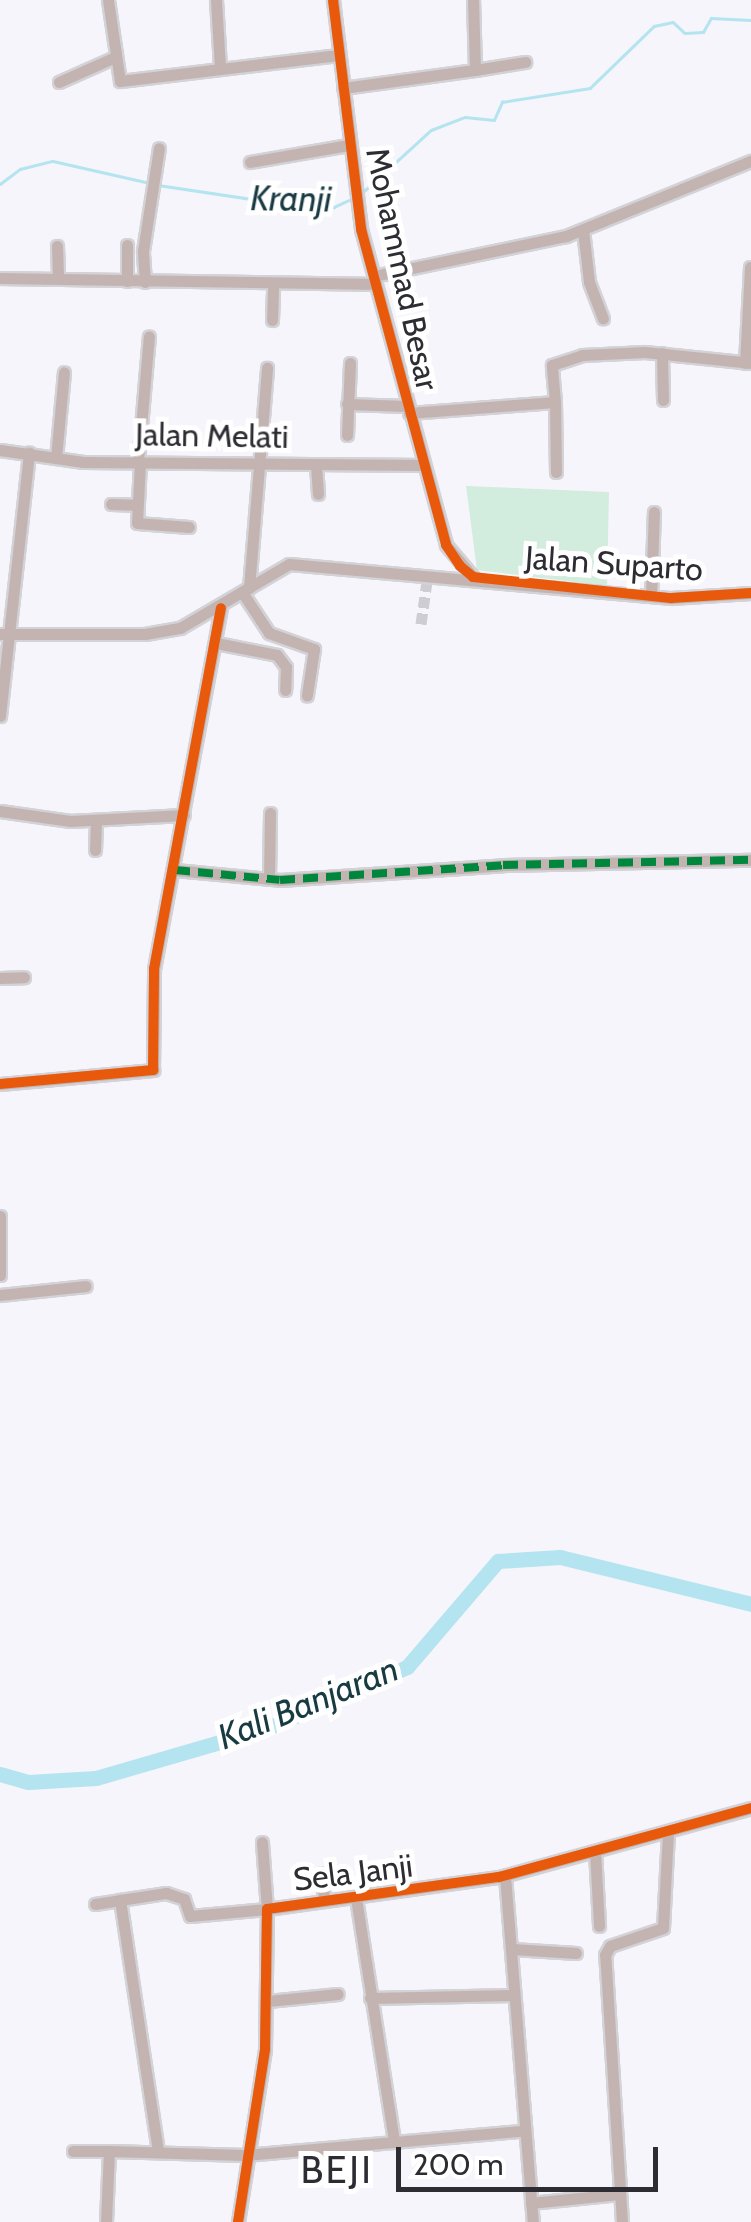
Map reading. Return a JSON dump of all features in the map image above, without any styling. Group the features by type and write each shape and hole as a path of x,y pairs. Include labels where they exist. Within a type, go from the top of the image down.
{"street":[{"path":"108,0 113,58 120,81 338,54"},
{"path":"216,0 220,67"},
{"name":"Mohammad Besar","path":"333,0 357,208 446,545"},
{"path":"473,0 475,70"},
{"path":"59,82 113,58"},
{"path":"342,88 526,62"},
{"path":"250,162 348,145"},
{"path":"145,282 143,251 160,148"},
{"path":"0,278 273,285 375,280 583,230 751,161"},
{"path":"583,230 589,282 603,318"},
{"path":"127,280 128,245"},
{"path":"56,246 58,278"},
{"path":"556,472 554,362 616,352 748,363 750,267"},
{"path":"272,320 273,285"},
{"path":"149,336 135,505 138,524 189,527"},
{"path":"662,353 662,400"},
{"path":"347,435 350,363"},
{"path":"268,368 246,590 269,633 314,649 307,694"},
{"path":"56,458 64,372"},
{"path":"347,404 408,409 555,402"},
{"name":"Jalan Melati","path":"0,450 56,458 139,462 424,465"},
{"path":"0,716 29,454"},
{"path":"316,465 318,494"},
{"path":"110,504 135,505"},
{"path":"651,596 654,512"},
{"path":"428,574 442,564 446,545"},
{"path":"446,545 473,577"},
{"name":"Jalan Suparto","path":"7,634 145,634 221,608 289,564 473,577 651,596 751,593"},
{"path":"0,1084 153,1070 154,969 221,608"},
{"path":"216,643 277,655 286,668 285,690"},
{"path":"0,811 96,821 184,814"},
{"path":"270,812 270,879"},
{"path":"95,850 96,821"},
{"path":"175,870 270,879 520,864 751,860"},
{"path":"0,978 24,977"},
{"path":"0,1216 0,1275"},
{"path":"0,1295 86,1286"},
{"name":"Sela Janji","path":"238,2222 268,2001 267,1909 504,1876 751,1808"},
{"path":"622,2222 605,1955 610,1946 663,1928 668,1831"},
{"path":"95,1904 166,1892 184,1899 190,1916 267,1909 262,1842"},
{"path":"595,1852 599,1926"},
{"path":"322,1874 324,1900"},
{"path":"504,1876 512,1949 521,2131 533,2222"},
{"path":"356,1898 394,2142"},
{"path":"120,1900 158,2151"},
{"path":"512,1949 576,1953"},
{"path":"268,2001 338,1994"},
{"path":"370,1998 513,1994"},
{"path":"73,2151 245,2155 521,2131"},
{"path":"106,2222 109,2151"},
{"path":"530,2203 618,2194"}],"green space":[{"path":"466,486 609,492 607,586 477,570"}],"waterway":[{"name":"Kranji","path":"362,193 431,130 465,117 494,120 502,102 590,88 654,26 673,22 685,33 703,32 711,18 751,20"},
{"name":"Kranji","path":"0,184 20,169 53,161 150,183"},
{"name":"Kranji","path":"158,185 298,206 334,207 351,199"},
{"name":"Kali Banjaran","path":"0,1774 28,1782 96,1778 268,1728 407,1667 498,1561 560,1557 751,1604"}],"tunnel":[{"path":"421,624 428,574"}],"marked path":[{"path":"175,870 280,880 503,865 751,860"}],"cycle path":[{"path":"333,0 361,229 446,545 460,566 473,577 671,598 751,593"},
{"path":"0,1084 153,1070 154,969 221,608"},
{"path":"238,2222 265,2049 267,1909 499,1877 751,1808"}],"district":[{"name":"BEJI","path":"337,2170"}]}
